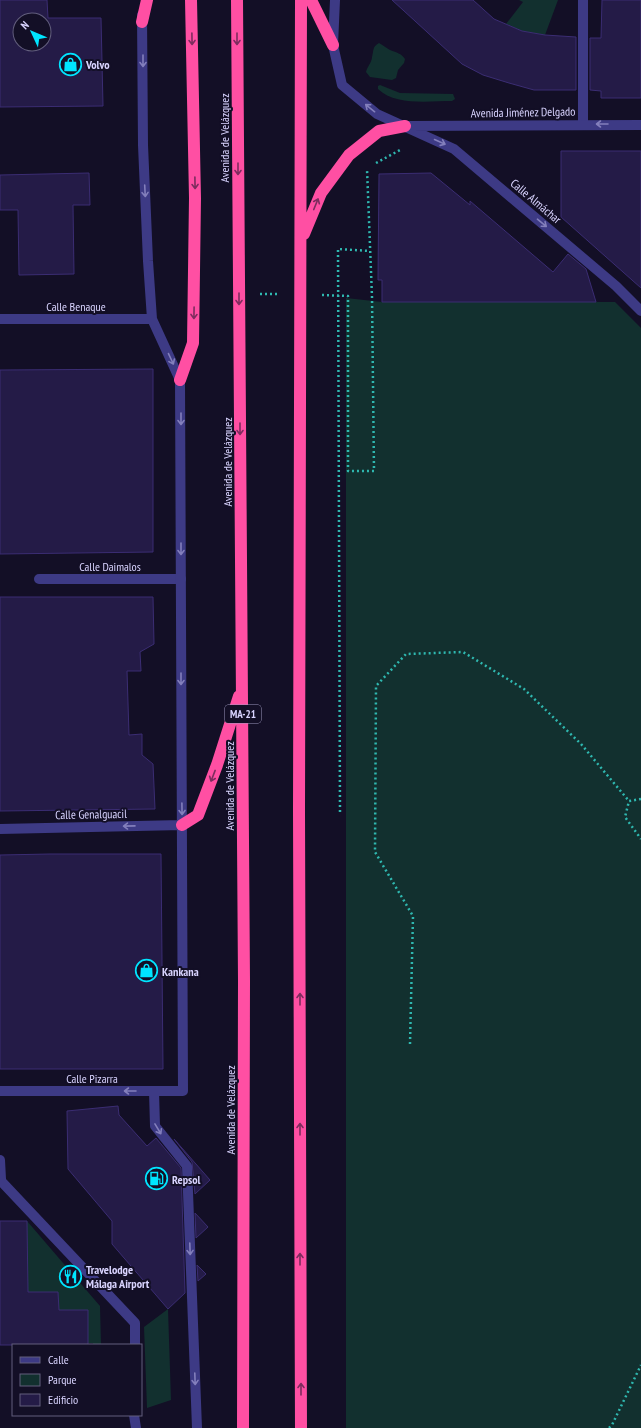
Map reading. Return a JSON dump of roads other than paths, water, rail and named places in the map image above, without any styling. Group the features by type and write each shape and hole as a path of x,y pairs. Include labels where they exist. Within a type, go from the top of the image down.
{"highway":[{"path":"142,22 147,0"},
{"path":"180,380 193,343 195,198 191,0"},
{"name":"Avenida de Velázquez","path":"237,0 244,973 243,1428"},
{"path":"301,0 302,240 299,795 301,1428"},
{"path":"312,0 333,45"},
{"path":"302,240 321,193 349,155 379,131 405,126"},
{"path":"182,825 198,815 217,765 242,686"}],"street":[{"path":"142,0 143,145 152,319 180,380 182,825"},
{"name":"Calle Almáchar","path":"335,0 333,45 342,85 377,114 454,148 616,286 641,311"},
{"path":"583,0 583,124"},
{"name":"Avenida Jiménez Delgado","path":"405,126 583,124 641,125"},
{"name":"Calle Benaque","path":"0,319 152,319"},
{"name":"Calle Daimalos","path":"39,579 181,579"},
{"name":"Calle Genalguacil","path":"0,828 182,825"},
{"name":"Calle Pizarra","path":"0,1091 183,1091 182,825"},
{"path":"154,1091 155,1126 187,1166 196,1428"},
{"path":"0,1160 0,1180 135,1323 135,1344"},
{"path":"134,1416 136,1428"}],"place":[{"name":"Volvo","path":"71,64"},
{"name":"Kankana","path":"146,971"},
{"name":"Repsol","path":"156,1179"},
{"name":"Travelodge Málaga Airport","path":"70,1276"}]}
